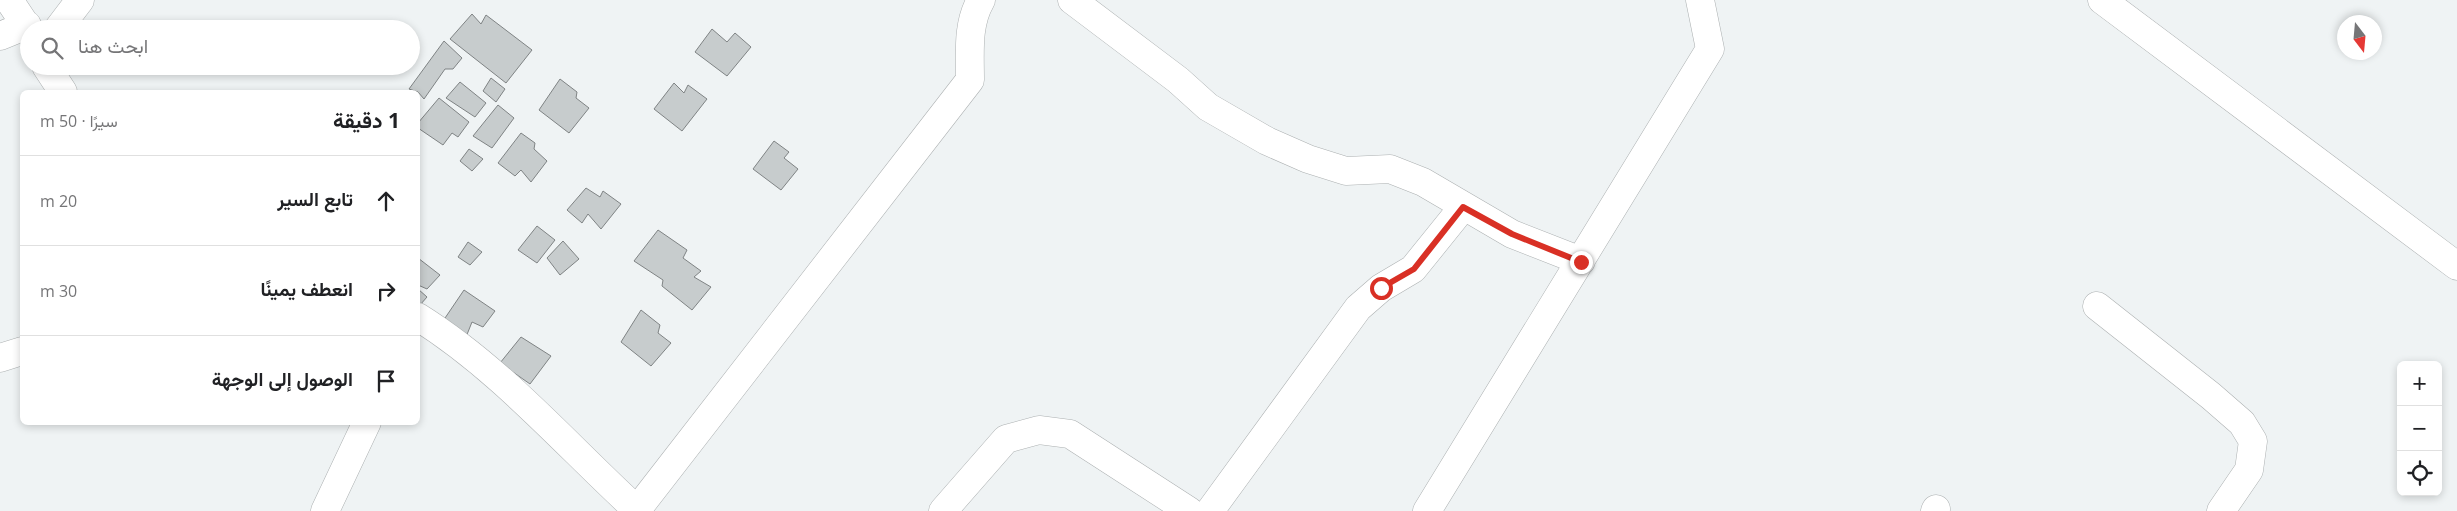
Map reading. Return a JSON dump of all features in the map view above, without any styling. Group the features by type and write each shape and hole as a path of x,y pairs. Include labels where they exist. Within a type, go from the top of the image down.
{"street":[{"path":"9,0 23,20"},
{"path":"65,20 80,0"},
{"path":"420,324 466,352 530,407 637,511 970,80 970,35 973,14 981,0"},
{"path":"1072,0 1178,80 1208,107 1267,141 1308,159 1346,171 1390,169 1423,182 1512,234 1581,262"},
{"path":"1427,511 1710,49 1700,0"},
{"path":"2102,0 2457,266"},
{"path":"0,36 20,30"},
{"path":"52,75 62,90"},
{"path":"1210,511 1358,308 1381,288 1414,269 1463,207"},
{"path":"2098,306 2211,396 2242,423 2253,441 2249,470 2221,511"},
{"path":"0,358 20,352"},
{"path":"325,511 366,425"},
{"path":"943,511 1006,439 1039,430 1070,434 1189,511"}],"building":[{"path":"472,14 481,24 486,15 532,50 506,83 450,39"},
{"path":"712,29 727,42 735,33 751,47 727,76 695,52"},
{"path":"444,41 462,58 453,69 445,69 424,99 420,94 420,90 409,89"},
{"path":"491,78 505,89 496,102 483,91"},
{"path":"560,79 577,92 576,98 589,108 569,133 539,110"},
{"path":"460,82 486,103 475,117 446,98"},
{"path":"674,83 684,93 688,85 707,99 682,131 654,109"},
{"path":"439,98 469,122 458,137 452,133 443,145 420,129 420,121"},
{"path":"498,105 514,118 492,148 473,136"},
{"path":"521,133 535,143 534,149 547,161 531,182 521,170 515,176 498,163"},
{"path":"774,141 789,152 784,158 798,169 781,190 753,169"},
{"path":"469,149 483,159 472,171 460,161"},
{"path":"586,188 600,197 603,191 621,204 601,229 588,214 582,223 567,210"},
{"path":"537,226 555,240 537,263 518,250"},
{"path":"658,230 687,250 683,258 701,271 694,277 711,287 692,310 662,286 663,280 634,261"},
{"path":"563,241 579,259 560,275 547,258"},
{"path":"468,242 482,252 470,265 458,257"},
{"path":"420,260 440,275 427,289 420,286"},
{"path":"464,290 495,311 483,327 472,322 466,337 443,321"},
{"path":"420,291 427,297 420,305"},
{"path":"641,310 660,325 658,333 671,343 651,366 621,342"},
{"path":"521,337 551,356 530,384 500,363"}],"route":[{"path":"1381,288 1414,269 1463,207 1512,234 1581,262"}]}
